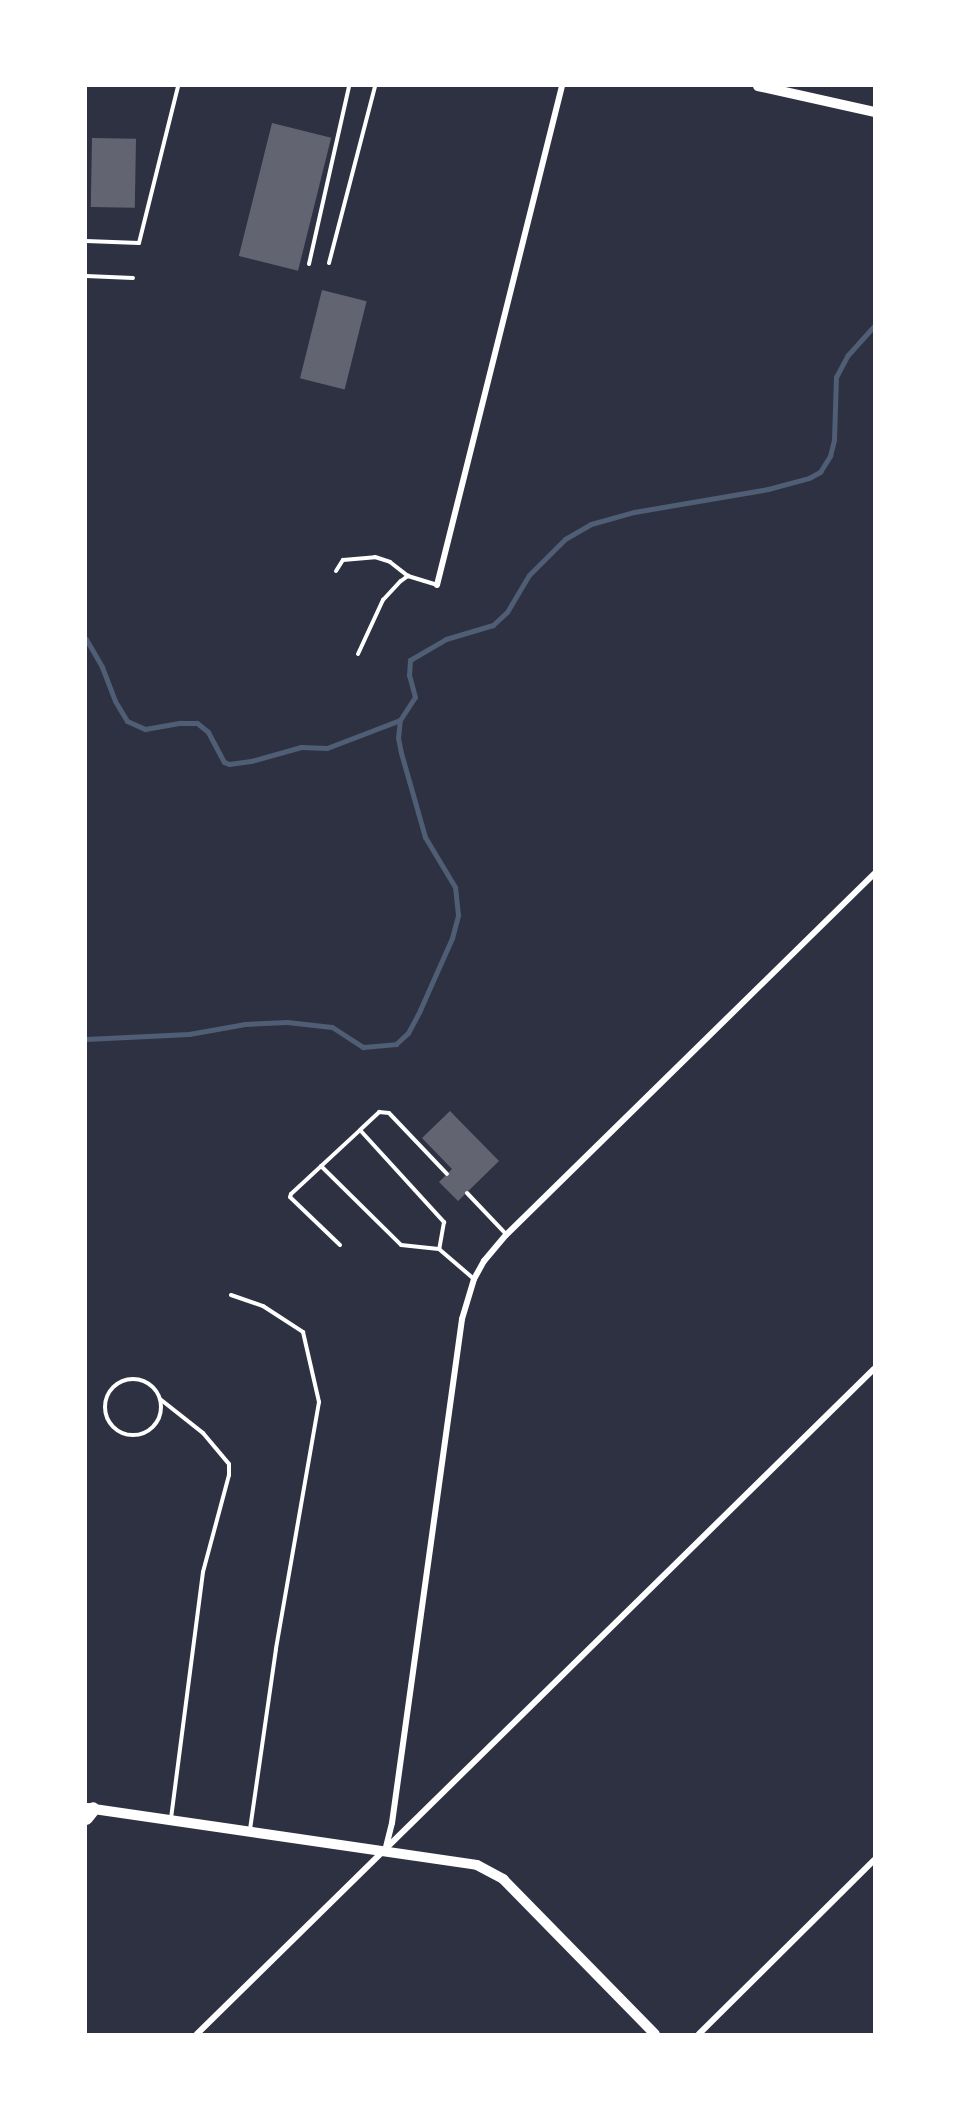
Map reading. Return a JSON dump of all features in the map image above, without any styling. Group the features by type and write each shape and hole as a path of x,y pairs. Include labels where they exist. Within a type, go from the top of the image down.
{"street":[{"path":"437,585 562,86"},
{"path":"758,86 874,112"},
{"path":"385,1851 392,1823 462,1319 474,1279 484,1261 506,1235 874,874"},
{"path":"197,2034 874,1369"},
{"path":"88,1812 250,1830 468,1863 495,1873 655,2034"},
{"path":"699,2034 874,1860"}],"lane":[{"path":"86,242 140,243 178,86"},
{"path":"309,264 349,86"},
{"path":"329,263 375,86"},
{"path":"86,276 133,278"},
{"path":"336,571 344,560 375,557 390,562 408,576 437,585"},
{"path":"358,654 383,600 408,576"},
{"path":"340,1245 290,1197 380,1112 389,1113 447,1174"},
{"path":"360,1130 444,1222 439,1249"},
{"path":"321,1166 402,1245 439,1249 474,1279"},
{"path":"467,1193 506,1235"},
{"path":"231,1294 263,1306 303,1332 319,1402 276,1648 250,1830"},
{"path":"160,1399 159,1418 147,1431 138,1434 120,1431 108,1418 106,1400 110,1391 124,1380 142,1380 157,1391 160,1399 203,1433 229,1464 229,1475 203,1572 171,1820"}],"building":[{"path":"272,123 331,138 298,271 239,256"},
{"path":"92,138 136,139 135,208 91,207"},
{"path":"322,290 367,301 345,389 300,378"},
{"path":"450,1111 499,1161 458,1201 439,1182 452,1169 422,1138"}],"waterway":[{"path":"86,1039 189,1034 245,1024 287,1022 332,1027 363,1047 396,1044 408,1033 420,1010 452,938 458,915 455,887 425,837 398,738 400,720 415,697 409,675 410,660 446,639 493,625 507,612 529,575 565,539 591,524 634,512 768,489 809,478 820,472 830,456 834,440 836,377 847,356 874,326"},
{"path":"86,639 127,721 145,729 180,723 197,723 208,732 224,762 229,764 251,761 301,747 327,748 400,720"}]}
